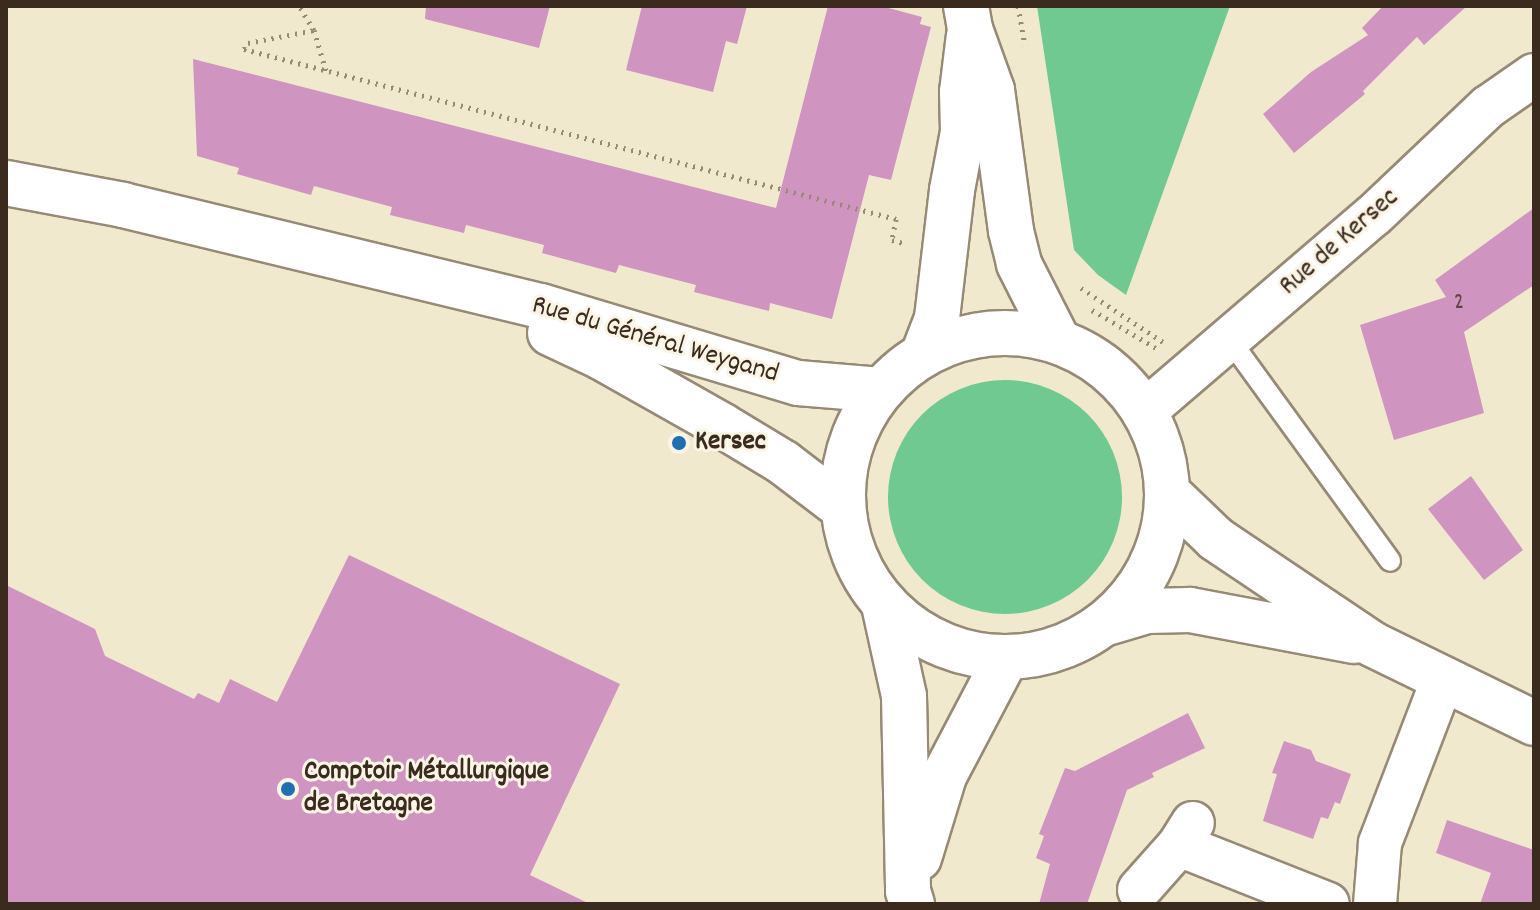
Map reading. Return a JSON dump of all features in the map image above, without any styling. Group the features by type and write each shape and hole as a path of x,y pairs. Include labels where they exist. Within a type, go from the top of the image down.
{"street":[{"path":"968,17 992,90 1011,231 1019,264 1058,341"},
{"path":"923,355 937,318 952,190 963,132 962,92 968,17"},
{"name":"Rue de Kersec","path":"1145,411 1374,215 1488,107 1534,75"},
{"name":"Rue du Général Weygand","path":"6,183 123,205 541,306 798,383 881,390"},
{"name":"Rue du Général Weygand","path":"431,280 601,357 784,463 843,508"},
{"path":"1107,623 1133,597 1153,565 1165,531 1169,494 1158,436 1145,411 1121,381 1092,357 1058,341 1024,333 989,334 955,341 923,355 881,390 853,439 845,466 843,508 849,543 863,576 884,605 919,634 961,653 1006,658 1060,649 1107,623 1147,611 1190,610 1372,644"},
{"path":"1169,494 1216,539 1372,644 1534,723"},
{"path":"884,605 904,696 910,898"},
{"path":"910,898 944,776 1006,658"},
{"path":"1375,904 1380,843 1443,679"},
{"path":"1139,890 1186,834 1328,904"}],"lane":[{"path":"1229,339 1390,561"}],"path":[{"path":"299,6 314,30 326,71"},
{"path":"1018,6 1026,51"},
{"path":"314,30 248,43 244,49 896,219 892,240 911,246"},
{"path":"1078,286 1153,334 1190,372"},
{"path":"1081,303 1190,372"}],"green space":[{"path":"1037,6 1230,6 1126,295 1098,275 1074,250"},
{"path":"1005,380 1028,382 1050,389 1070,399 1088,414 1103,432 1113,452 1120,474 1120,520 1113,542 1103,562 1088,580 1070,595 1050,605 1028,612 1005,614 982,612 960,605 940,595 922,580 907,562 897,542 890,520 888,497 890,474 897,452 907,432 922,414 940,399 960,389 982,382"}],"building":[{"path":"426,6 550,6 539,48 425,19"},
{"path":"642,6 747,6 737,44 726,41 713,92 626,70"},
{"path":"828,6 881,6 922,17 920,24 931,27 891,180 869,175 832,319 770,303 769,311 694,292 696,285 619,265 616,273 542,253 544,245 466,225 464,233 390,215 392,207 314,186 311,195 237,174 239,168 197,156 193,59 776,208"},
{"path":"1383,6 1467,6 1424,45 1417,37 1363,91 1365,94 1294,153 1263,114 1311,72 1368,35 1362,28"},
{"path":"1534,208 1534,285 1464,332 1484,413 1394,440 1360,325 1446,297 1435,280"},
{"path":"1471,476 1523,550 1484,580 1428,509"},
{"name":"Comptoir Métallurgique de Bretagne","path":"349,555 620,684 530,875 590,904 6,904 6,585 95,629 105,656 194,699 198,693 219,703 230,679 277,702"},
{"path":"1188,713 1205,748 1152,773 1154,777 1127,790 1087,904 1039,904 1050,864 1036,858 1044,836 1039,834 1065,768 1075,771"},
{"path":"1284,741 1311,750 1316,761 1351,774 1340,804 1335,802 1328,819 1321,817 1313,839 1263,821 1277,774 1272,773"},
{"path":"1447,820 1534,850 1534,904 1480,904 1491,873 1436,853"}],"place":[{"name":"Kersec","path":"679,443"},
{"name":"Comptoir Métallurgique de Bretagne","path":"288,789"}]}
